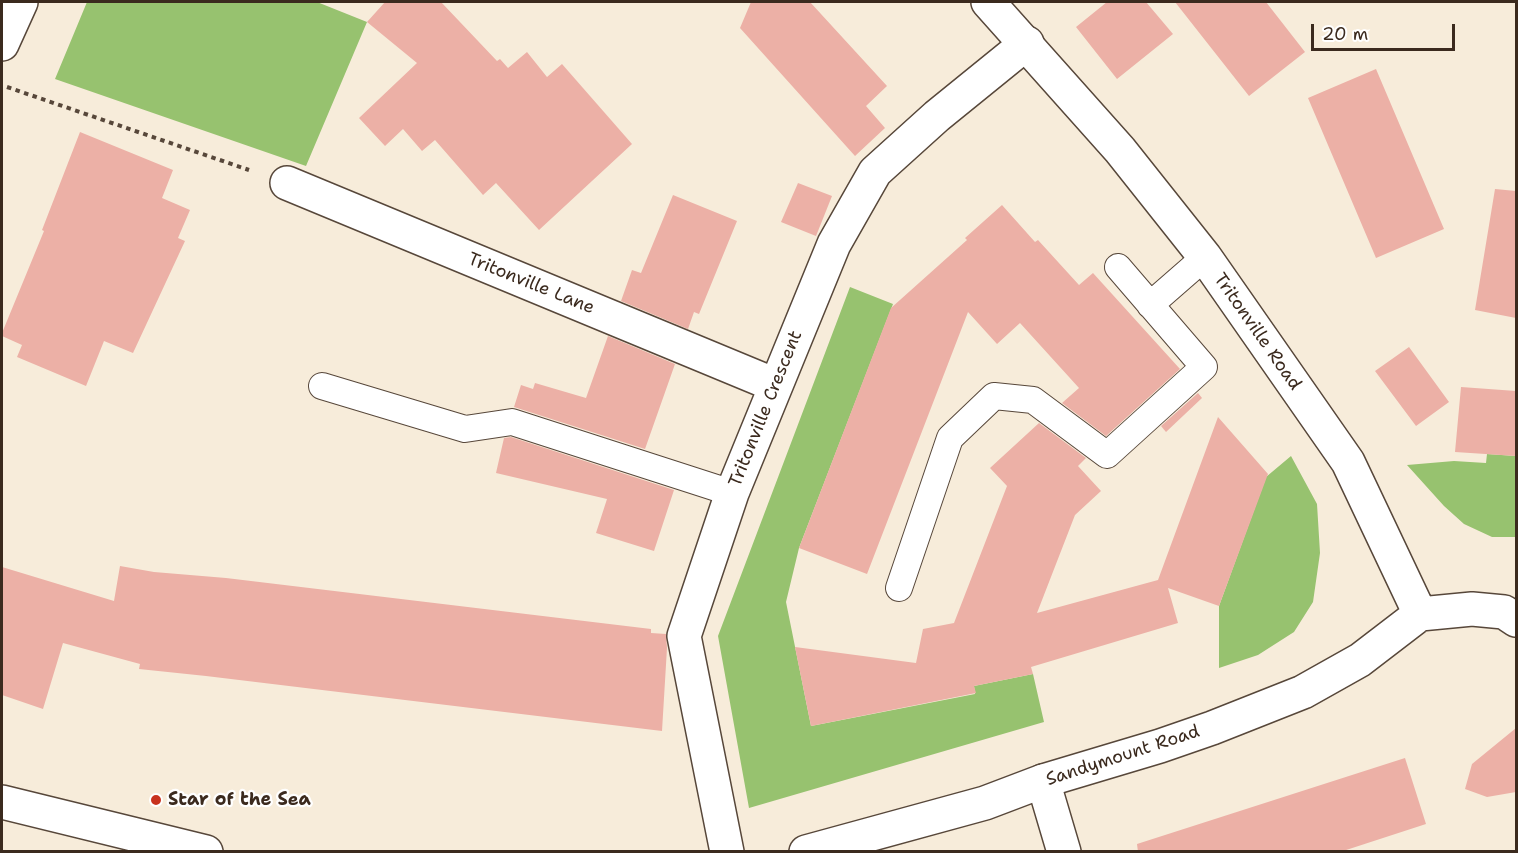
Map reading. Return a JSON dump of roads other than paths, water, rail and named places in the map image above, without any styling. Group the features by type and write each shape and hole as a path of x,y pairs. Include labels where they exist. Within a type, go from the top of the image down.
{"street":[{"path":"2,44 21,2"},
{"name":"Tritonville Road","path":"988,2 1027,43 1120,150 1204,257 1348,462 1420,614"},
{"name":"Tritonville Crescent","path":"727,852 684,636 732,493 834,244 875,172 937,116 1027,43"},
{"name":"Tritonville Lane","path":"287,183 775,385"},
{"path":"1420,614 1472,609 1503,612 1516,620"},
{"name":"Sandymount Road","path":"811,851 985,803 1043,781 1212,728 1303,692 1360,660 1420,614"},
{"path":"1043,781 1064,852"},
{"path":"2,802 206,852"}],"lane":[{"path":"1150,304 1204,257"},
{"path":"899,588 950,438 994,396 1033,400 1107,455 1204,368 1118,267"},
{"path":"322,386 465,429 512,422 732,493"}],"place":[{"name":"Star of the Sea","path":"156,800"}]}
